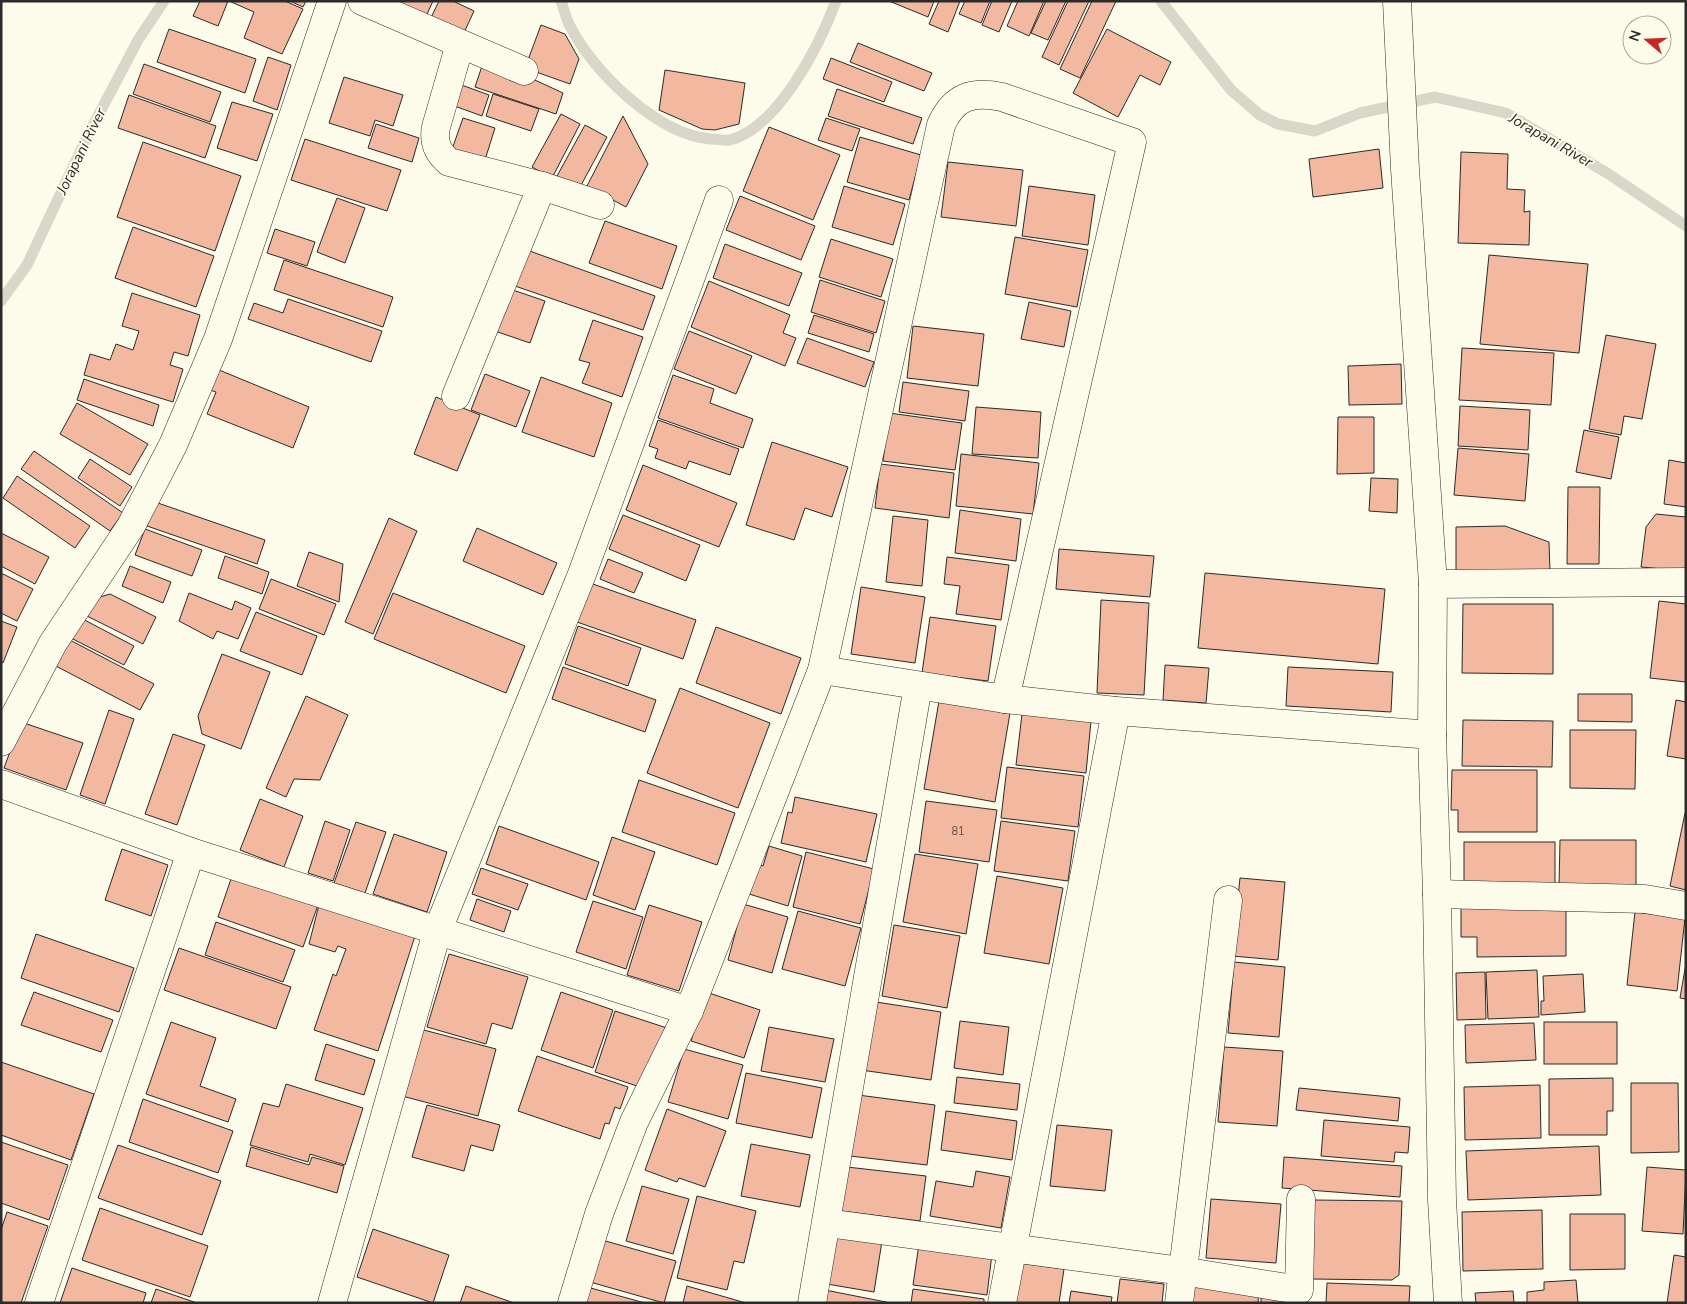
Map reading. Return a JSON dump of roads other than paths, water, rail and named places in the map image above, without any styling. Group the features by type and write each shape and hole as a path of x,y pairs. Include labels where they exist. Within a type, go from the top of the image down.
{"street":[{"path":"1,742 53,643 131,526 173,445 218,339 332,1"},
{"path":"362,1 524,71"},
{"path":"1398,11 1405,169 1433,584 1432,735 1437,894 1442,1200 1448,1303"},
{"path":"460,44 434,137 441,156 449,162 542,186 600,205"},
{"path":"572,1303 599,1214 634,1122 689,1011 822,670 941,125 947,112 957,102 969,96 983,93 1002,97 1132,142 1005,699"},
{"path":"456,396 542,186"},
{"path":"332,1303 438,932 582,574 719,200"},
{"path":"1433,584 1686,582"},
{"path":"822,670 1005,699 1116,711 1432,735"},
{"path":"812,1303 918,686"},
{"path":"1002,1303 1116,711"},
{"path":"1,784 191,852 689,1011"},
{"path":"40,1303 191,852"},
{"path":"1437,894 1645,899 1686,906"},
{"path":"1179,1303 1228,900"},
{"path":"827,1223 1182,1271 1299,1290 1301,1199"}],"waterway":[{"name":"Jorapani River","path":"1,301 27,265 89,133 138,40 164,1"},
{"name":"Jorapani River","path":"561,1 569,23 580,44 611,81 629,98 649,114 670,126 691,135 726,140 748,132 765,119 781,102 820,39 836,1"},
{"name":"Jorapani River","path":"1161,1 1231,90 1260,115 1278,124 1315,131 1360,113 1435,97 1506,113 1607,173 1686,226"}]}
